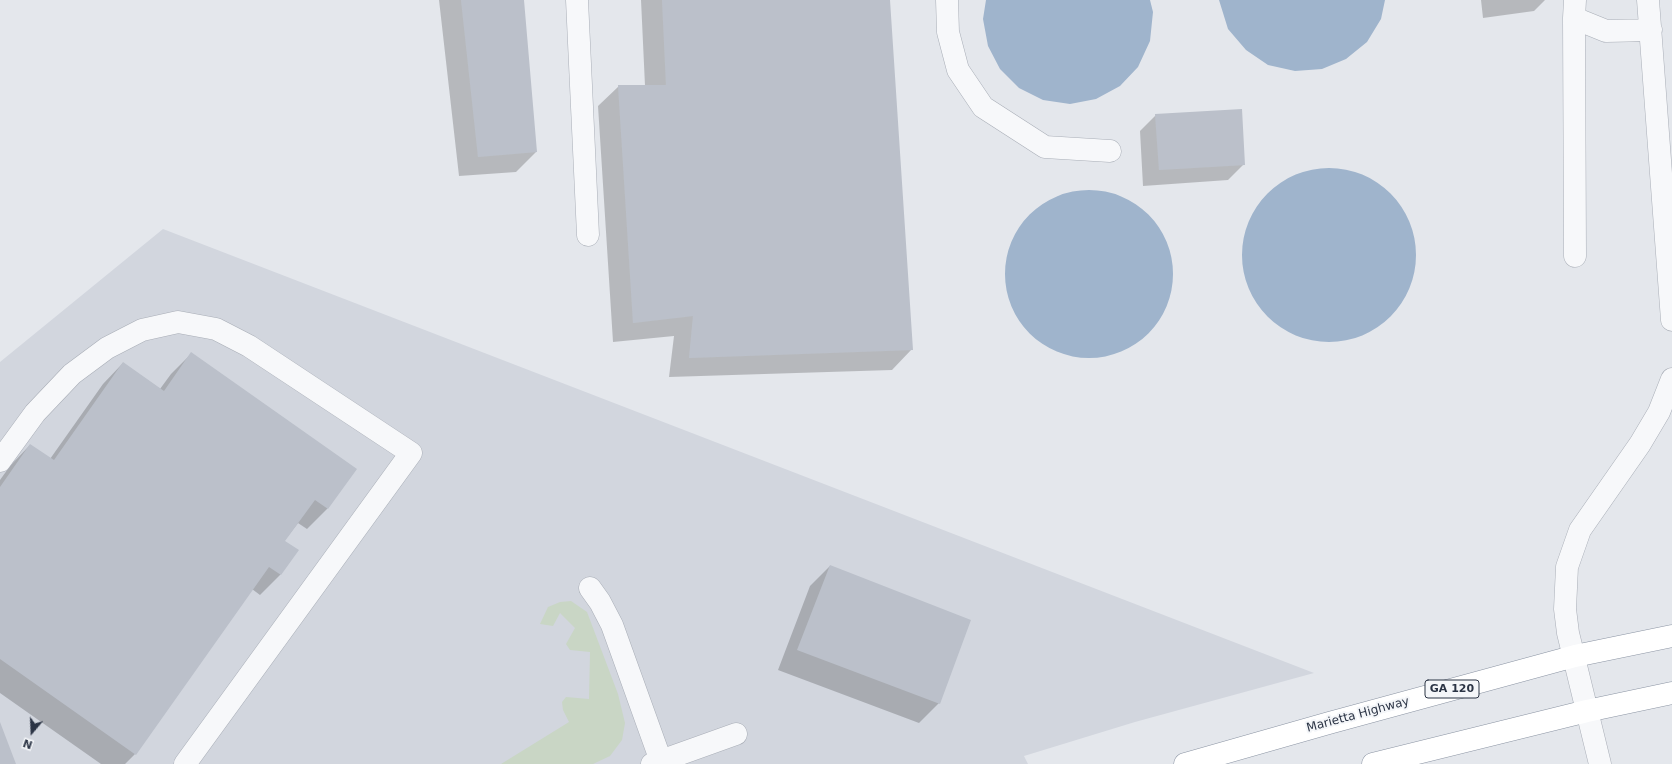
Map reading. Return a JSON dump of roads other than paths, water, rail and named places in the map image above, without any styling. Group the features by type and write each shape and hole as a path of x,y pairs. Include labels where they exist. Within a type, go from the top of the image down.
{"highway":[{"name":"Marietta Highway","path":"1185,764 1575,656 1672,636"},
{"path":"1373,764 1587,711 1672,693"}],"street":[{"path":"577,0 588,235"},
{"path":"947,0 948,32 958,70 983,106 1045,147 1110,151"},
{"path":"1648,0 1672,320"},
{"path":"1574,9 1606,31 1650,30"},
{"path":"1574,9 1575,256"},
{"path":"0,461 35,413 72,374 107,348 142,330 178,322 216,329 249,346 411,453 185,764"},
{"path":"1600,764 1565,609 1567,567 1572,548 1580,530 1640,444 1659,412 1672,379"},
{"path":"590,588 600,602 612,626 658,763 736,734"}],"water":[{"path":"986,0 1150,0 1153,12 1150,41 1138,67 1120,86 1096,99 1070,104 1043,100 1019,88 1000,69 988,46 983,19"},
{"path":"1219,0 1385,0 1381,19 1367,42 1346,59 1322,69 1295,71 1268,65 1246,50 1228,29"},
{"path":"1329,168 1346,170 1370,178 1384,188 1396,200 1406,214 1412,230 1416,255 1414,272 1406,296 1396,310 1384,322 1370,332 1354,338 1329,342 1312,340 1288,332 1274,322 1262,310 1252,296 1246,280 1242,255 1244,238 1252,214 1262,200 1274,188 1288,178 1304,172"},
{"path":"1081,190 1097,190 1113,193 1129,200 1142,209 1154,221 1163,234 1170,250 1173,274 1172,290 1167,306 1159,321 1142,339 1129,348 1113,355 1097,358 1081,358 1065,355 1042,344 1019,321 1008,298 1005,282 1005,266 1008,250 1019,227 1042,204 1065,193"}]}
